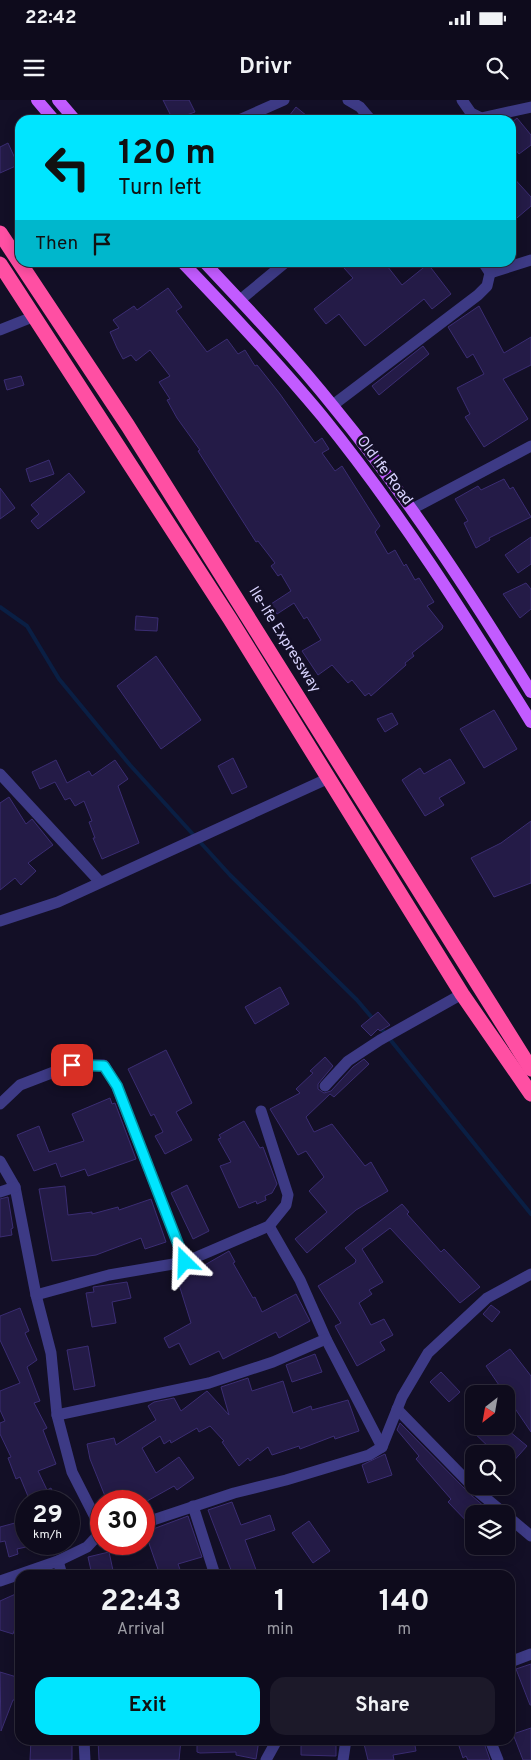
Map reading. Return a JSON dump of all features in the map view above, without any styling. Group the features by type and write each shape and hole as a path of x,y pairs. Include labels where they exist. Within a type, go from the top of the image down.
{"highway":[{"name":"Ile-Ife Expressway","path":"0,233 15,256"},
{"path":"0,264 230,619 462,994 531,1094"},
{"name":"Ile-Ife Expressway","path":"22,267 133,434 531,1069"}],"main road":[{"path":"37,100 50,115"},
{"path":"58,100 71,115"},
{"name":"Old Ife Road","path":"187,267 321,416 400,520 466,616 531,722"},
{"name":"Old Ife Road","path":"209,267 333,405 412,509 479,608 531,692"},
{"path":"466,616 479,608"}],"street":[{"path":"250,115 284,100"},
{"path":"348,100 360,107 367,115"},
{"path":"462,100 470,113 474,115"},
{"path":"495,115 531,107"},
{"path":"516,265 531,260"},
{"path":"240,300 280,267"},
{"path":"333,405 478,295 487,286 490,273 486,267"},
{"path":"490,273 509,267"},
{"path":"0,330 35,316"},
{"path":"412,509 531,446"},
{"path":"0,774 100,882"},
{"path":"0,921 58,902 329,778"},
{"path":"325,1086 356,1056 380,1040 462,994"},
{"path":"0,1104 20,1085 72,1065 104,1066 117,1086 185,1262"},
{"path":"36,1296 109,1275 185,1262 269,1226 286,1205 288,1195 261,1111"},
{"path":"0,1161 15,1187 36,1296 51,1353 57,1416 72,1472 90,1509"},
{"path":"0,1192 15,1187"},
{"path":"269,1226 300,1280 326,1339 382,1447"},
{"path":"155,1519 193,1506 369,1456 382,1447 397,1409 428,1353 487,1298 531,1274"},
{"path":"57,1416 209,1383 273,1362 326,1339"},
{"path":"397,1409 476,1490 494,1505"},
{"path":"193,1506 213,1570"},
{"path":"515,1522 531,1536"},
{"path":"32,1570 58,1561 87,1547 90,1544"},
{"path":"58,1561 61,1570"},
{"path":"0,1581 15,1576"},
{"path":"515,1660 531,1654"},
{"path":"84,1745 85,1760"},
{"path":"266,1760 274,1745"},
{"path":"344,1760 346,1745"},
{"path":"492,1745 498,1760"}],"building":[{"path":"163,100 189,100 195,112 187,115 170,115"},
{"path":"296,107 306,115 290,115"},
{"path":"516,119 531,135 531,145 519,154 516,150"},
{"path":"8,143 15,158 15,166 0,173 0,147"},
{"path":"516,180 531,197 531,206 516,219"},
{"path":"388,267 402,285 424,267 430,267 451,294 432,309 424,299 365,346 339,314 326,324 314,309 353,278 344,268"},
{"path":"168,288 182,307 176,311 207,352 227,339 238,354 245,350 255,366 257,365 280,394 315,443 322,438 329,449 322,453 335,471 342,466 380,526 375,532 388,554 395,550 415,580 419,578 434,602 427,606 443,626 442,629 412,653 414,656 405,663 406,665 371,696 369,693 365,696 352,680 348,683 332,665 318,675 302,651 321,640 307,617 304,619 294,603 277,614 271,604 291,591 281,574 278,576 271,566 275,563 258,541 256,542 198,451 200,450 177,418 167,400 170,399 159,382 170,376 150,350 136,361 131,355 123,359 117,348 110,332 119,328 113,320 134,306 137,310"},
{"path":"479,306 504,353 531,337 531,365 503,379 528,419 484,447 465,417 470,414 457,388 484,374 473,354 467,358 448,327"},
{"path":"423,346 429,354 379,395 372,386"},
{"path":"21,376 24,385 7,390 4,380"},
{"path":"49,460 54,474 30,482 26,469"},
{"path":"69,473 85,492 38,529 31,521 39,514 31,505"},
{"path":"504,479 510,489 513,487 531,517 489,538 490,540 476,548 464,523 468,521 455,499 478,486 481,490"},
{"path":"0,488 15,508 0,519"},
{"path":"531,537 531,564 518,573 505,555"},
{"path":"526,583 531,589 531,609 520,618 503,594"},
{"path":"136,616 158,618 157,631 135,630"},
{"path":"156,656 201,720 161,749 117,686"},
{"path":"494,710 517,749 484,768 460,729"},
{"path":"392,713 398,724 385,732 377,719"},
{"path":"233,758 247,787 232,794 218,766"},
{"path":"450,759 465,783 439,798 444,805 425,816 402,780 420,768 424,774"},
{"path":"56,760 67,783 89,771 92,776 115,760 128,779 118,786 139,843 102,859 93,838 95,838 89,822 92,821 84,801 75,806 70,798 65,800 55,782 40,789 32,772"},
{"path":"9,797 26,824 32,819 53,845 28,863 36,871 21,885 15,878 0,890 0,803"},
{"path":"531,821 531,883 494,897 471,858 501,843"},
{"path":"280,987 289,1004 255,1024 245,1007"},
{"path":"378,1012 390,1025 380,1031 378,1029 371,1036 361,1026"},
{"path":"166,1050 192,1103 176,1112 192,1140 165,1154 155,1136 163,1132 154,1114 151,1116 128,1069"},
{"path":"325,1057 333,1066 318,1084 318,1089 324,1093 331,1091 353,1067 364,1059 369,1064 334,1097 330,1094 306,1117 314,1132 332,1124 365,1166 371,1162 388,1191 356,1210 307,1253 295,1239 327,1212 309,1191 324,1177 306,1151 298,1155 270,1109 300,1093 296,1089 313,1073 310,1071"},
{"path":"110,1098 112,1104 115,1103 136,1159 88,1176 85,1169 61,1177 56,1163 34,1171 17,1135 39,1126 49,1152 84,1141 72,1114"},
{"path":"244,1121 260,1148 263,1147 277,1184 272,1193 265,1196 266,1200 257,1204 256,1201 239,1208 220,1166 231,1162 218,1139 221,1138 219,1135"},
{"path":"187,1185 209,1231 193,1239 171,1193"},
{"path":"65,1186 68,1215 92,1212 92,1214 118,1207 119,1210 151,1199 166,1242 145,1249 141,1238 96,1255 52,1261 39,1189"},
{"path":"8,1197 13,1228 11,1229 12,1235 0,1237 0,1199"},
{"path":"402,1204 409,1212 407,1214 441,1252 444,1249 480,1287 460,1303 390,1228 362,1249 383,1282 369,1290 372,1294 359,1303 371,1325 384,1319 393,1335 380,1342 385,1350 357,1366 335,1326 341,1323 318,1286 355,1263 356,1260 345,1248"},
{"path":"229,1251 235,1262 233,1263 253,1298 255,1297 262,1312 296,1294 310,1321 279,1338 276,1332 223,1359 219,1351 190,1365 179,1343 169,1348 164,1338 191,1323 176,1275 196,1268 196,1270"},
{"path":"127,1282 131,1298 112,1302 116,1323 92,1327 86,1293 94,1292 93,1287"},
{"path":"491,1305 500,1312 492,1322 483,1314"},
{"path":"20,1308 29,1331 25,1333 37,1360 27,1367 40,1401 34,1403 47,1428 43,1430 56,1464 38,1471 47,1490 25,1490 20,1477 16,1479 8,1458 11,1457 0,1434 0,1423 5,1421 0,1410 0,1391 20,1383 0,1340 0,1316"},
{"path":"88,1346 95,1386 74,1390 67,1350"},
{"path":"510,1349 531,1376 531,1432 515,1409 515,1385 499,1385 486,1366"},
{"path":"315,1354 322,1372 292,1382 286,1365"},
{"path":"441,1372 460,1392 449,1402 430,1382"},
{"path":"248,1378 252,1391 283,1381 293,1413 311,1406 312,1410 348,1400 359,1431 335,1439 334,1436 300,1449 299,1446 272,1455 268,1447 250,1461 248,1458 239,1466 222,1442 224,1441 210,1426 199,1432 197,1428 171,1443 170,1440 164,1444 160,1436 142,1448 156,1473 179,1457 194,1478 177,1490 174,1486 155,1497 155,1490 103,1490 90,1459 87,1444 114,1438 116,1445 156,1420 148,1406 154,1402 174,1398 181,1411 207,1391 229,1415 221,1387"},
{"path":"400,1423 465,1489 465,1495 471,1495 483,1505 465,1505 465,1520 448,1502 451,1499 416,1459 419,1456 397,1430"},
{"path":"476,1435 514,1435 527,1446 515,1460 515,1445 487,1445"},
{"path":"385,1454 392,1475 368,1483 362,1465"},
{"path":"232,1502 241,1525 270,1515 275,1530 245,1540 256,1570 231,1570 208,1510"},
{"path":"188,1516 202,1557 178,1564 180,1570 158,1570 153,1555 155,1555 155,1528"},
{"path":"309,1521 330,1551 313,1563 292,1533"},
{"path":"15,1523 15,1555 9,1557 5,1541 0,1542 0,1527"},
{"path":"110,1555 113,1570 91,1570 88,1557"},
{"path":"15,1594 15,1628 13,1634 0,1630 0,1601"},
{"path":"531,1664 531,1705 530,1705 516,1669"},
{"path":"0,1672 15,1676 15,1700 13,1700 1,1731"},
{"path":"531,1728 531,1760 523,1760 515,1739 515,1733"},
{"path":"31,1745 72,1745 72,1760 30,1760"},
{"path":"98,1745 180,1745 179,1760 99,1760"},
{"path":"197,1745 258,1745 256,1759 236,1755 236,1752 197,1752"},
{"path":"301,1745 336,1745 336,1756 301,1755"},
{"path":"364,1745 415,1745 416,1751 393,1755 394,1760 368,1760"},
{"path":"485,1745 490,1760 468,1760 466,1756 463,1758 459,1746"}],"waterway":[{"path":"0,607 27,626 59,679 130,765 230,875 357,1000 374,1020"},
{"path":"380,1027 531,1214"}],"route":[{"path":"72,1065 104,1066 117,1086 139,1148 185,1262"}]}
